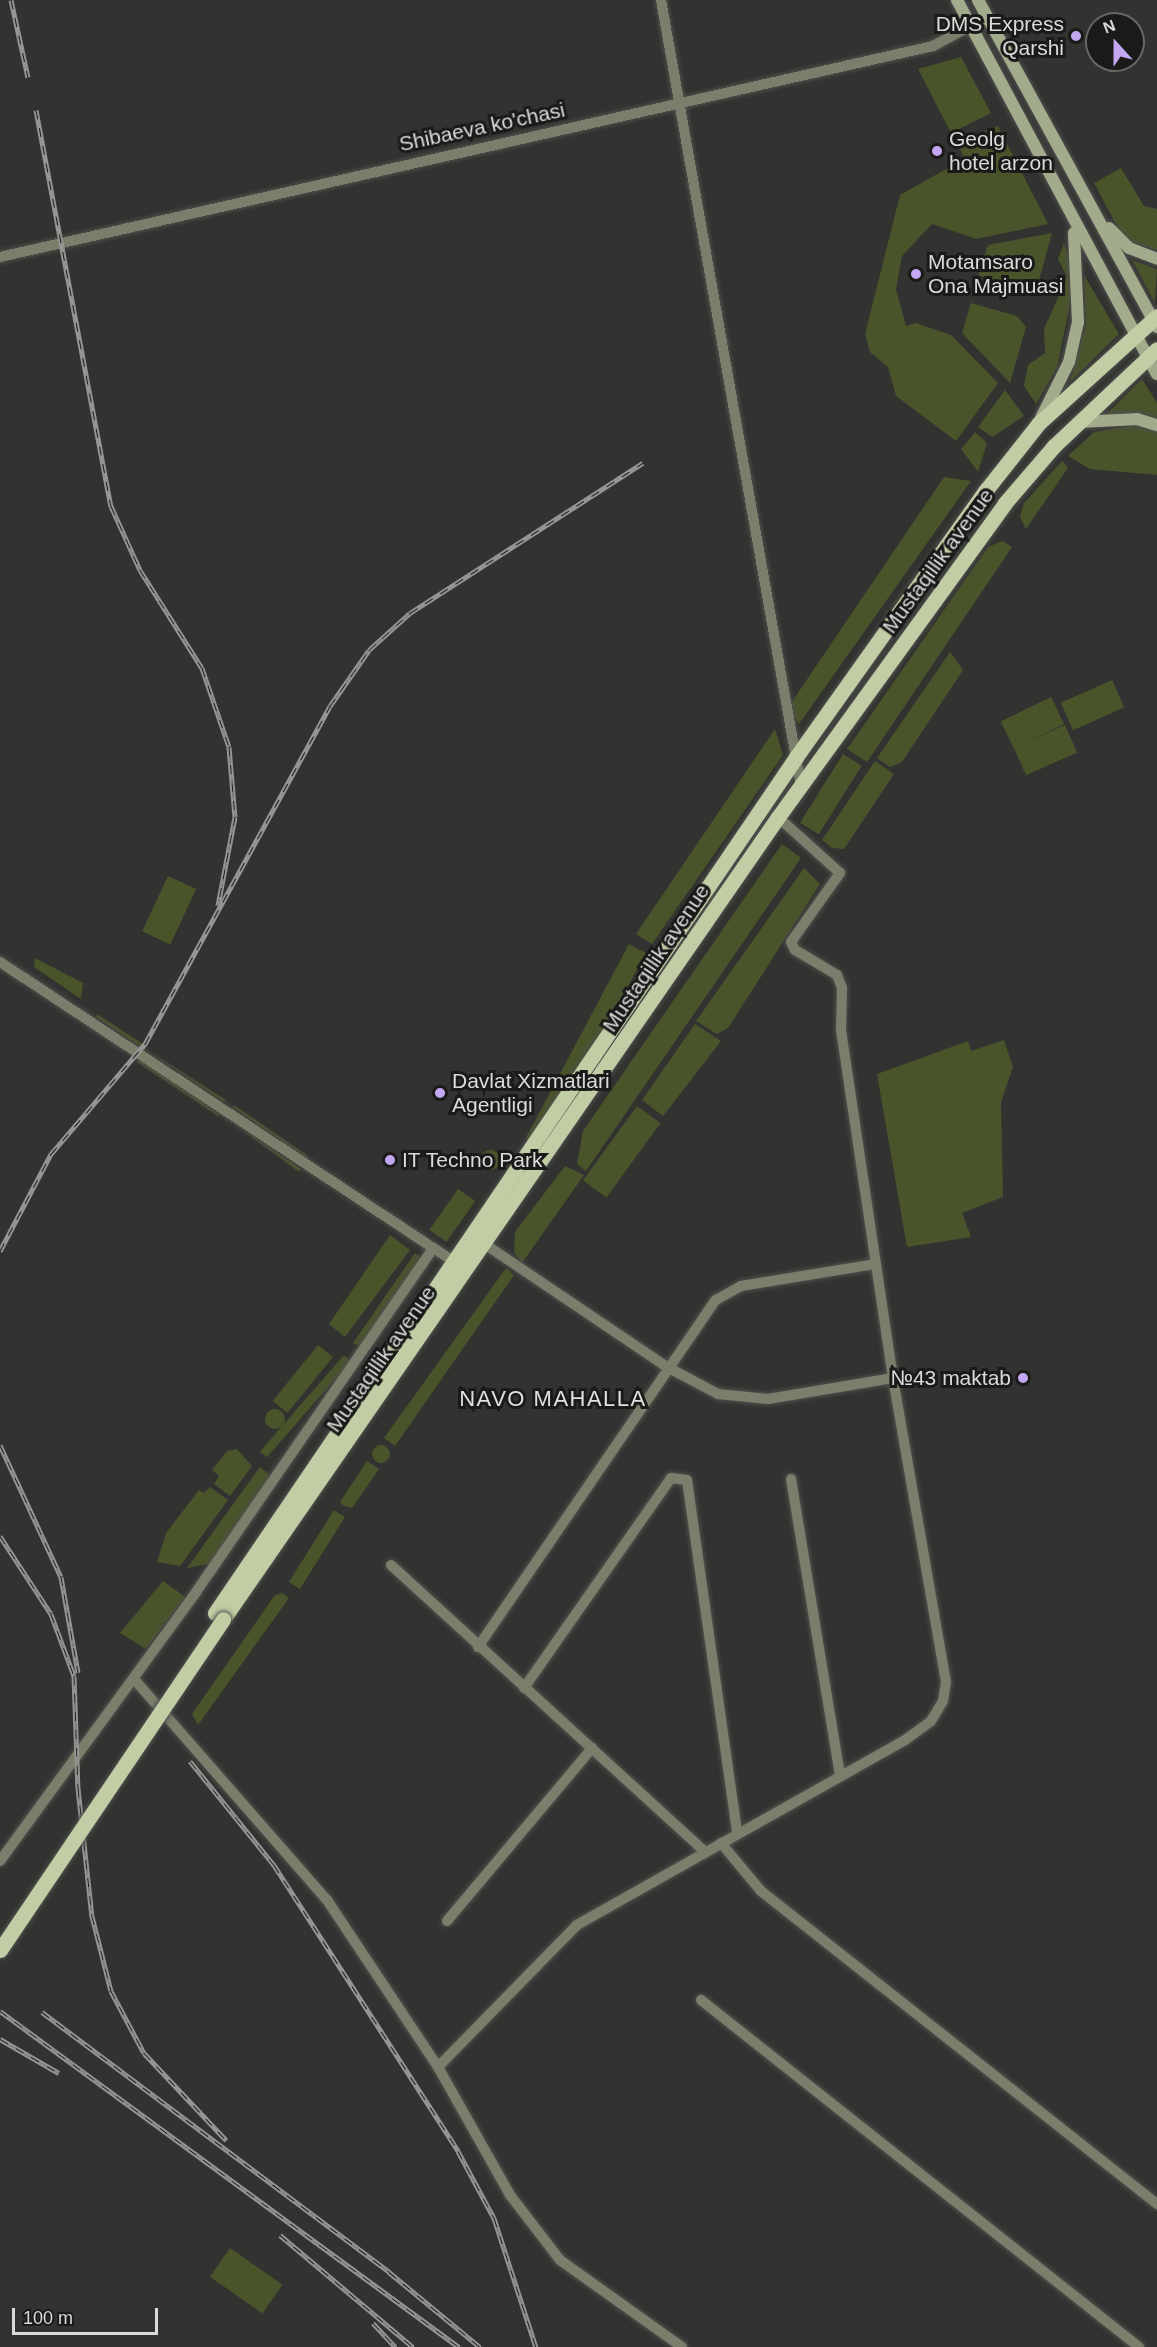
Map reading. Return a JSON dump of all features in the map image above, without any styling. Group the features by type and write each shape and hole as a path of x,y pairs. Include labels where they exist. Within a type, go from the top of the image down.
{"main road":[{"path":"957,0 969,27 1135,336 1152,353 1157,374"},
{"path":"978,0 1156,321"},
{"path":"1097,216 1129,248 1157,260"},
{"path":"1039,423 1069,362 1078,322 1073,223"},
{"name":"Mustaqillik avenue","path":"219,1616 372,1380 796,757 1039,423 1135,336 1156,321"},
{"name":"Mustaqillik avenue","path":"219,1616 386,1389 778,817 1005,503 1080,422 1152,353"},
{"path":"1080,422 1137,419 1157,425"},
{"path":"764,805 778,817"},
{"path":"372,1380 386,1389"},
{"path":"0,1932 219,1616"},
{"path":"0,1950 219,1616"}],"street":[{"path":"661,0 801,786"},
{"name":"Shibaeva ko'chasi","path":"0,257 933,46 987,16"},
{"path":"438,2067 577,1925 931,1721 946,1682 893,1378 842,1030 842,988 837,975 795,950 791,942 840,873 778,817"},
{"path":"0,962 453,1261"},
{"path":"486,1245 667,1367 718,1394 744,1399 893,1378"},
{"path":"0,1861 134,1679 433,1249"},
{"path":"477,1647 667,1367 716,1300 741,1286 876,1264"},
{"path":"524,1688 671,1479 687,1480 737,1833"},
{"path":"791,1479 840,1774"},
{"path":"391,1565 477,1647 705,1852"},
{"path":"134,1679 327,1900 438,2067 504,2186 560,2260 682,2347"},
{"path":"447,1921 592,1748"},
{"path":"721,1843 761,1891 1157,2204"},
{"path":"701,2000 1139,2347"}],"green space":[{"path":"961,57 991,113 951,133 918,69"},
{"path":"998,126 1048,224 976,239 932,224 902,256 896,289 906,326 916,323 951,335 998,383 956,441 896,396 888,367 870,352 865,334 900,195 964,159 958,144"},
{"path":"1121,168 1144,206 1157,209 1157,250 1134,243 1119,230 1094,183"},
{"path":"1052,233 1038,284 1024,289 978,275 988,245"},
{"path":"1064,243 1073,270 1069,309 1057,368 1036,404 1024,386 1028,365 1045,353 1044,329 1067,277 1058,259"},
{"path":"1132,260 1157,269 1155,303"},
{"path":"1084,275 1119,334 1070,382 1086,324"},
{"path":"971,303 1017,316 1026,327 1010,383 962,333"},
{"path":"1142,379 1157,403 1157,418 1137,412 1106,415"},
{"path":"1005,390 1024,416 992,437 978,427"},
{"path":"1138,425 1157,430 1157,475 1090,469 1068,456 1094,432"},
{"path":"975,432 987,443 978,472 961,449"},
{"path":"1062,461 1068,468 1026,529 1020,517 1024,503"},
{"path":"944,477 971,481 799,724 789,706"},
{"path":"1002,541 1012,547 867,762 847,749 988,547"},
{"path":"950,652 963,670 902,762 890,767 877,758"},
{"path":"1112,680 1124,707 1073,730 1061,703"},
{"path":"1051,697 1064,724 1014,749 1001,722"},
{"path":"1065,725 1077,752 1026,775 1014,748"},
{"path":"775,729 783,755 652,944 636,934"},
{"path":"843,754 862,766 819,834 800,823"},
{"path":"875,761 894,774 844,849 832,848 822,840"},
{"path":"782,844 801,858 586,1171 577,1164 583,1131"},
{"path":"804,868 820,884 728,1028 717,1034 696,1021"},
{"path":"168,876 196,889 170,944 142,931"},
{"path":"629,944 646,953 542,1147 526,1138"},
{"path":"35,958 83,983 81,999 34,967"},
{"path":"97,1014 143,1044 141,1047 96,1017"},
{"path":"695,1024 721,1041 663,1116 642,1100"},
{"path":"1004,1040 1013,1067 1001,1102 1003,1197 962,1213 971,1237 907,1247 877,1074 968,1041 971,1051"},
{"path":"146,1049 226,1100 224,1102"},
{"path":"140,1059 219,1114 218,1116 137,1062"},
{"path":"234,1105 308,1156 306,1158 233,1107"},
{"path":"637,1106 660,1123 606,1197 583,1180"},
{"path":"226,1118 301,1169 299,1172"},
{"path":"486,1150 494,1150 500,1156 500,1164 494,1170 486,1170 480,1164 480,1156"},
{"path":"565,1166 584,1175 522,1263 514,1252 515,1232"},
{"path":"458,1189 475,1201 447,1242 429,1230"},
{"path":"390,1235 410,1250 345,1337 329,1324"},
{"path":"415,1253 422,1258 360,1346 353,1343"},
{"path":"506,1268 514,1275 395,1446 384,1438"},
{"path":"318,1345 333,1357 287,1413 273,1401"},
{"path":"344,1355 351,1361 267,1458 260,1452"},
{"path":"275,1409 282,1412 285,1419 282,1426 275,1429 268,1426 265,1419 268,1412"},
{"path":"377,1445 385,1445 390,1450 388,1461 377,1463 372,1458 372,1450"},
{"path":"237,1449 252,1466 230,1496 214,1484 219,1476 212,1470 227,1451"},
{"path":"367,1461 379,1469 352,1508 344,1506 340,1502"},
{"path":"260,1467 269,1474 268,1480 213,1563 187,1568"},
{"path":"210,1487 228,1500 180,1566 157,1562 166,1533 199,1490 204,1493"},
{"path":"334,1510 345,1517 300,1589 289,1582"},
{"path":"163,1581 185,1597 146,1649 120,1633"},
{"path":"282,1593 289,1598 198,1725 192,1714 275,1595"},
{"path":"230,2248 282,2285 262,2313 210,2277"}],"railway":[{"path":"11,0 28,77"},
{"path":"36,110 111,506 140,570 202,668 229,747 235,817 218,905"},
{"path":"0,1251 51,1154 145,1044 330,706 369,650 410,613 643,463"},
{"path":"0,1445 61,1577 78,1672"},
{"path":"0,1536 51,1614 74,1676 78,1788 92,1916 111,1991 144,2053 226,2140"},
{"path":"190,1761 274,1865 458,2151 494,2218 536,2347"},
{"path":"0,2011 459,2347"},
{"path":"42,2012 389,2272 480,2347"},
{"path":"0,2039 59,2073"},
{"path":"280,2235 413,2347"},
{"path":"373,2323 395,2347"}],"place":[{"name":"DMS Express Qarshi","path":"1076,36"},
{"name":"Geolg hotel arzon","path":"937,151"},
{"name":"Motamsaro Ona Majmuasi","path":"916,274"},
{"name":"Davlat Xizmatlari Agentligi","path":"440,1093"},
{"name":"IT Techno Park","path":"390,1160"},
{"name":"№43 maktab","path":"1023,1378"}],"district":[{"name":"NAVO MAHALLA","path":"553,1399"}]}
